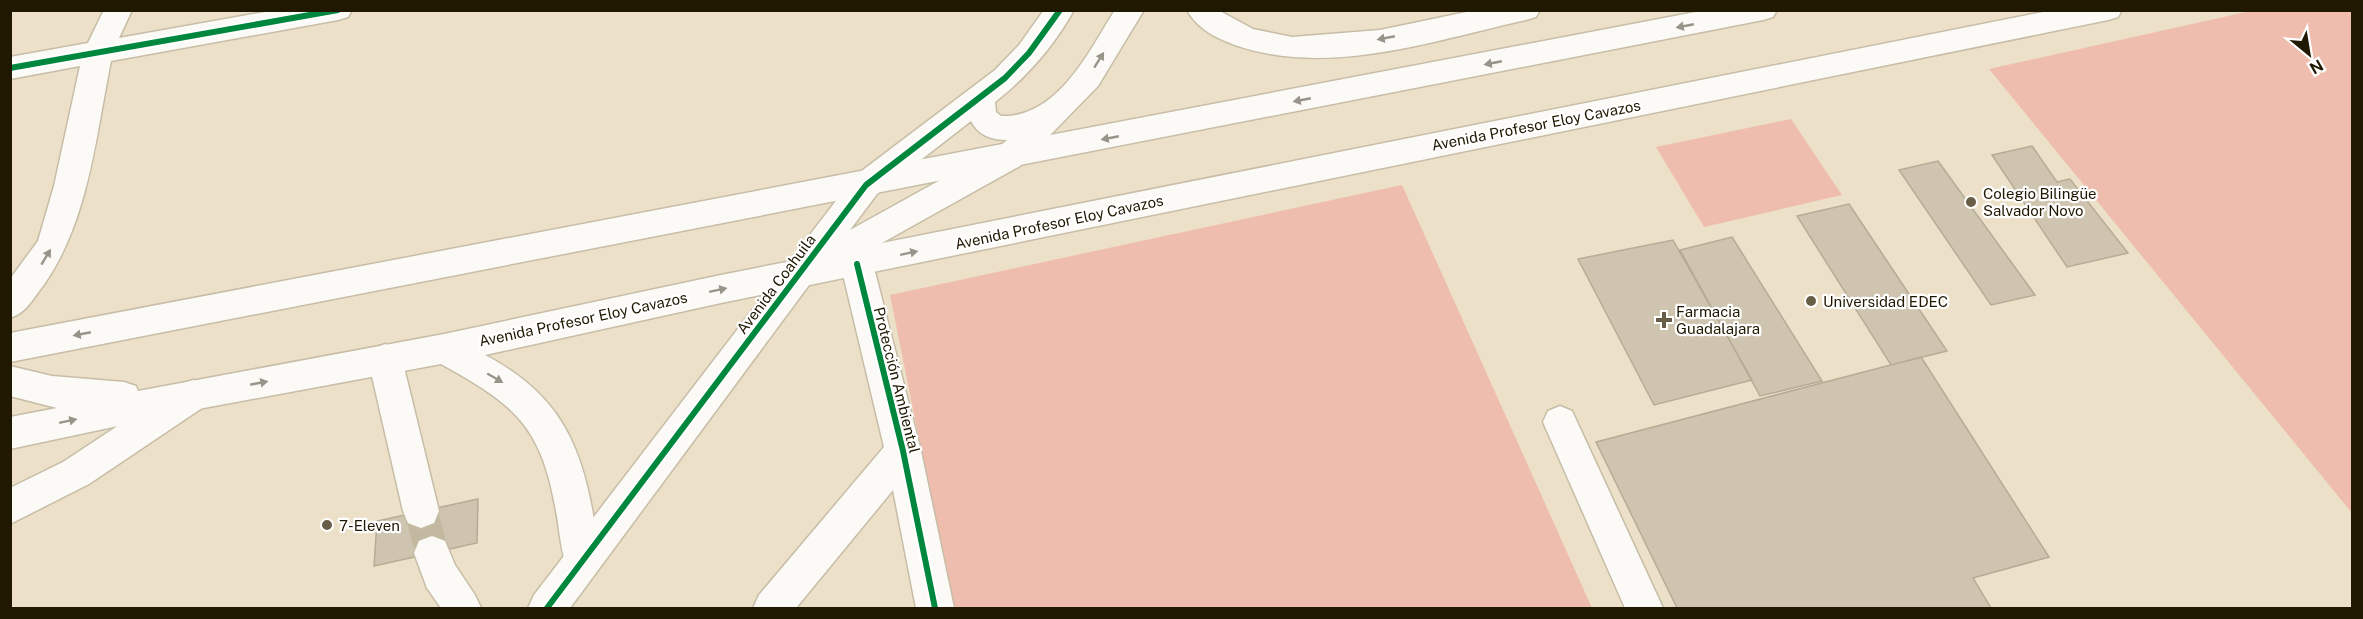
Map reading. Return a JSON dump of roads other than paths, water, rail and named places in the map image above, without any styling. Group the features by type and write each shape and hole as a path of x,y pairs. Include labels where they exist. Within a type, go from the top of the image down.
{"main road":[{"path":"10,304 44,261 54,242 70,186 98,52 118,10"},
{"path":"10,68 338,10"},
{"name":"Avenida Coahuila","path":"547,609 866,185 980,98 1029,52 1060,10"},
{"name":"Avenida Coahuila","path":"799,274 1009,158 1088,78 1130,10"},
{"path":"1201,10 1225,30 1289,48 1369,41 1526,10"},
{"path":"10,348 1009,158 1763,10"},
{"name":"Avenida Profesor Eloy Cavazos","path":"10,433 193,395 444,349 1430,145 2108,10"},
{"path":"1341,93 1478,20"},
{"path":"980,98 980,111 986,122 995,128 1011,129 1055,113"},
{"name":"Protección Ambiental","path":"856,264 903,451 935,609"},
{"path":"444,349 512,389 557,441 570,488 582,561"},
{"path":"385,359 421,511"},
{"path":"10,381 33,388 73,395 193,395"},
{"path":"10,507 76,473 193,395"},
{"path":"1560,422 1644,609"},
{"name":"Protección Ambiental","path":"772,609 903,451"},
{"path":"432,553 440,575 462,609"}],"tunnel":[{"path":"421,511 432,553"}],"place":[{"name":"Colegio Bilingüe Salvador Novo","path":"1971,202"},
{"name":"Universidad EDEC","path":"1811,301"},
{"name":"Farmacia Guadalajara","path":"1664,320"},
{"name":"7-Eleven","path":"327,525"}]}
